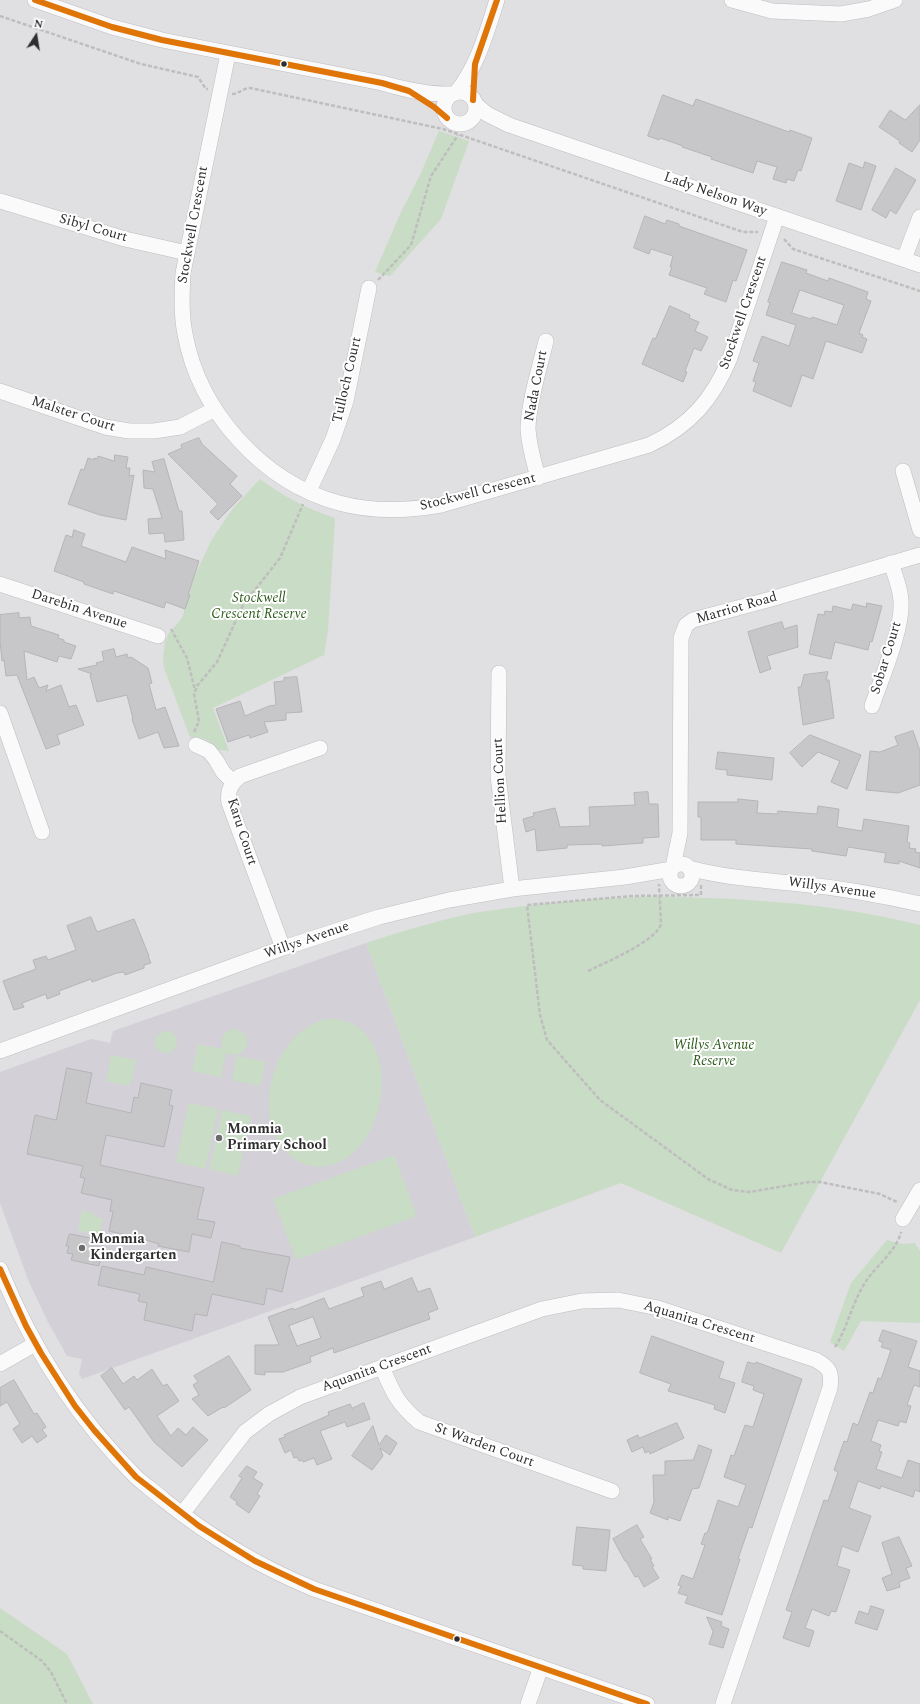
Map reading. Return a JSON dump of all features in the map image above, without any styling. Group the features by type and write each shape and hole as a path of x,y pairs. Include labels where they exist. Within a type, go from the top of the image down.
{"street":[{"path":"35,0 137,34 228,54 382,83 409,91 436,95 465,94 474,102"},
{"path":"447,118 444,104 449,96 455,94 468,78 475,64 497,0"},
{"path":"732,0 772,11 841,14 869,9 896,0"},
{"name":"Stockwell Crescent","path":"228,54 187,253 182,287 182,310 185,335 197,373 215,409 237,438 272,469 309,491 338,502 358,507 396,510 417,509 441,505 642,447 659,440 680,428 705,404 714,391 730,358 777,216"},
{"path":"409,91 434,107 462,129 475,113 475,64"},
{"name":"Lady Nelson Way","path":"474,102 487,114 509,125 920,265"},
{"name":"Lady Nelson Way","path":"462,129 509,125"},
{"name":"Sibyl Court","path":"0,201 125,239 187,253"},
{"path":"904,260 920,217"},
{"name":"Tulloch Court","path":"309,491 335,433 346,401 369,288"},
{"name":"Nada Court","path":"538,478 528,428 530,409 546,341"},
{"name":"Malster Court","path":"0,391 105,427 129,431 154,431 180,427 215,409"},
{"path":"903,471 920,530"},
{"name":"Marriot Road","path":"672,868 680,833 681,638 686,625 693,620 771,599 920,555"},
{"name":"Sobar Court","path":"872,706 897,630 901,612 900,594 891,563"},
{"name":"Darebin Avenue","path":"0,584 158,637"},
{"name":"Hellion Court","path":"499,673 498,776 512,888"},
{"path":"0,713 44,834"},
{"path":"196,745 208,751 216,760 222,772 233,782"},
{"name":"Karu Court","path":"282,948 229,803 228,795 233,782 246,773 320,748"},
{"name":"Marriot Road","path":"680,833 689,867"},
{"path":"682,864 689,867 692,874 682,884 670,879 672,868 682,864"},
{"name":"Willys Avenue","path":"689,867 744,879"},
{"name":"Willys Avenue","path":"0,1051 282,948 386,915 449,900 512,888 625,877 672,868"},
{"name":"Willys Avenue","path":"625,877 682,884 701,880 744,879 825,886 920,904"},
{"path":"905,1215 920,1190"},
{"path":"0,1269 12,1299 35,1344 88,1424 137,1478 182,1514 243,1555 287,1578 353,1603 647,1704"},
{"name":"Aquanita Crescent","path":"182,1514 245,1432 269,1414 300,1397 542,1309 582,1301 611,1300 658,1308 816,1360 829,1370 831,1378 830,1388 723,1704"},
{"path":"0,1364 35,1344"},
{"name":"St Warden Court","path":"382,1368 394,1396 406,1411 419,1422 437,1430 612,1491"},
{"path":"528,1704 541,1667"}],"path":[{"path":"0,16 141,64 198,77 206,89 235,94 243,89 250,88 428,125 462,129 743,232 762,232 785,240 793,249 920,291"},
{"path":"369,288 405,253 411,245 431,176 462,129"},
{"path":"195,690 217,662 243,604 280,558 309,491"},
{"path":"158,637 165,624 180,643 186,658 195,690 194,699 199,721 192,735 196,745"},
{"path":"588,971 637,947 658,930 661,924 659,895"},
{"path":"701,895 659,895 598,898 527,905 540,1015 547,1040 600,1100 708,1179 732,1190 749,1192 809,1182 820,1182 884,1195 895,1201 905,1215 898,1240 866,1281 844,1333 835,1347"},
{"path":"0,1631 42,1661 51,1672 67,1704"}],"shaded area":[{"name":"Monmia Primary School","path":"366,943 475,1237 82,1379 79,1374 82,1359 67,1356 48,1322 29,1282 0,1203 0,1072 91,1039 110,1043 113,1031"}],"green space":[{"path":"439,131 469,141 441,219 390,276 375,272 401,212 420,175"},
{"name":"Stockwell Crescent Reserve","path":"260,479 296,502 335,518 328,631 324,655 213,708 229,751 218,750 206,740 190,737 164,668 163,659 165,642 169,633 182,618 195,575 212,539 234,507"},
{"name":"Willys Avenue Reserve","path":"640,897 711,898 781,902 851,911 920,925 920,1000 781,1253 621,1183 475,1237 366,943 437,922 480,912 560,902"},
{"path":"327,1019 352,1023 369,1038 379,1059 382,1084 378,1110 368,1134 352,1154 331,1165 316,1167 297,1161 279,1142 271,1123 269,1102 272,1080 280,1059 292,1041 308,1027"},
{"path":"232,1029 237,1029 245,1034 248,1044 244,1051 239,1054 233,1055 226,1053 221,1077 192,1071 198,1044 223,1049 223,1037"},
{"path":"166,1031 174,1034 177,1042 174,1050 166,1053 158,1050 155,1042 158,1034"},
{"path":"111,1055 136,1060 130,1086 106,1081"},
{"path":"237,1056 266,1062 260,1086 232,1080"},
{"path":"189,1103 218,1109 205,1169 176,1162"},
{"path":"222,1110 251,1116 238,1176 209,1169"},
{"path":"394,1155 417,1216 296,1260 273,1199"},
{"path":"82,1211 95,1213 94,1216 103,1218 100,1235 78,1231"},
{"path":"887,1240 902,1244 915,1243 920,1251 920,1323 861,1321 844,1351 830,1342 851,1283"},
{"path":"0,1608 67,1654 93,1704 0,1704"}],"building":[{"path":"663,95 693,106 696,99 789,132 790,130 812,138 801,171 798,170 794,181 787,179 786,183 773,179 777,167 757,161 753,173 711,159 712,157 682,147 683,146 660,138 659,140 648,136"},
{"path":"920,105 920,140 912,152 899,143 900,141 879,127 890,110 905,120"},
{"path":"865,162 876,166 861,210 836,201 849,163 863,168"},
{"path":"896,168 916,180 896,214 890,210 886,218 872,210"},
{"path":"645,216 665,224 667,220 679,224 679,226 747,250 736,281 733,280 726,302 704,294 707,288 669,275 672,267 670,267 673,256 651,249 649,254 634,248"},
{"path":"782,262 807,270 806,273 828,281 829,278 868,292 866,299 871,301 859,333 863,335 862,337 867,339 862,353 826,341 813,379 802,375 791,407 753,391 756,382 753,381 759,363 753,361 762,336 789,346 796,325 766,315 770,303 768,302","holes":["800,290 844,305 837,325 812,317 811,319 792,313"]},
{"path":"670,306 690,315 689,318 699,322 695,331 708,337 701,351 694,348 685,371 687,372 683,382 642,364 653,338 655,339"},
{"path":"199,438 202,444 237,476 230,484 242,496 218,520 210,512 218,504 168,454 182,448 181,445"},
{"path":"115,455 128,457 126,468 130,468 129,476 134,475 126,520 100,515 68,504 81,469 84,470 88,458 94,460 94,458 97,459 98,456 114,461"},
{"path":"164,459 179,511 182,511 184,540 165,542 164,533 149,534 148,519 162,518 153,489 144,488 143,470 155,472 152,462"},
{"path":"74,530 85,534 81,546 126,562 132,547 166,559 165,550 199,561 185,609 166,602 164,608 114,591 113,594 84,584 84,582 54,571 66,535 72,537"},
{"path":"867,603 882,606 872,642 870,641 868,650 835,642 831,659 809,654 818,614 824,615 825,611 832,612 833,606 851,610 853,604 866,607"},
{"path":"19,613 19,618 30,617 31,626 59,635 58,638 64,640 64,642 76,646 71,659 59,656 57,662 24,651 27,680 34,677 39,688 48,685 46,691 61,685 69,707 76,705 84,725 57,735 60,744 46,749 17,675 6,676 4,660 2,661 0,615"},
{"path":"782,622 784,629 797,625 798,647 767,656 771,669 760,673 748,632"},
{"path":"114,649 116,657 127,654 128,658 131,657 148,668 152,683 149,684 156,710 165,707 179,746 164,748 158,732 139,739 132,719 127,695 97,702 90,675 92,674 78,669 97,665 96,663 104,661 102,652"},
{"path":"828,672 826,680 829,680 834,718 803,725 798,687 801,687 804,675"},
{"path":"297,677 302,712 286,713 286,720 264,722 268,732 250,738 249,735 228,742 216,709 240,701 245,716 269,706 276,705 274,682 284,681 284,678"},
{"path":"913,731 920,751 920,785 898,793 866,790 870,751 880,752 898,745 895,737"},
{"path":"810,735 861,755 847,789 831,782 840,761 818,752 802,767 790,753"},
{"path":"718,752 774,758 772,780 727,775 727,770 716,769"},
{"path":"648,792 649,804 658,804 659,837 643,838 643,843 602,846 602,844 567,845 567,848 537,851 535,829 526,832 523,819 534,816 533,813 555,808 560,827 590,826 589,807 635,805 634,793"},
{"path":"738,799 758,801 757,813 777,814 778,811 817,814 818,806 839,809 837,827 862,831 864,819 909,826 907,842 910,843 909,848 916,849 915,852 920,853 920,868 899,861 899,864 884,862 886,853 848,847 846,856 812,851 812,849 736,844 736,840 701,840 701,817 698,817 698,802 738,802"},
{"path":"91,917 97,932 134,919 151,963 144,965 144,968 125,975 124,972 117,973 92,982 91,979 59,991 60,994 47,999 46,994 22,1003 24,1007 14,1010 3,981 36,969 33,960 46,956 48,960 76,950 67,926"},
{"path":"67,1068 92,1073 86,1103 131,1113 134,1097 138,1098 141,1083 172,1090 169,1105 173,1106 164,1147 106,1135 100,1165 204,1188 197,1219 215,1222 211,1238 192,1234 189,1252 158,1246 159,1244 140,1238 109,1231 113,1212 110,1211 112,1200 81,1193 85,1178 80,1177 83,1166 27,1154 35,1115 56,1120"},
{"path":"71,1234 104,1241 99,1266 71,1260 73,1254 67,1253 69,1246 66,1246 69,1235"},
{"path":"222,1242 240,1246 240,1248 290,1257 282,1292 267,1288 264,1305 212,1294 207,1316 195,1314 192,1331 144,1320 147,1303 138,1301 140,1294 98,1285 102,1266 144,1275 146,1267 213,1282"},
{"path":"412,1278 418,1292 430,1288 438,1309 428,1313 430,1319 334,1353 333,1348 310,1357 311,1362 283,1372 265,1372 265,1375 255,1374 255,1345 279,1345 268,1317 293,1308 294,1310 324,1298 329,1309 364,1296 361,1288 381,1281 384,1289","holes":["313,1317 321,1338 297,1346 289,1326"]},
{"path":"883,1330 917,1341 908,1367 920,1371 920,1387 914,1385 907,1405 911,1406 906,1423 900,1421 898,1426 878,1420 871,1441 881,1445 879,1451 882,1452 876,1469 902,1478 908,1460 920,1464 920,1492 915,1490 913,1497 881,1486 880,1489 858,1481 849,1508 871,1516 858,1552 842,1546 837,1566 850,1570 836,1612 831,1611 829,1616 812,1609 805,1628 814,1631 809,1647 783,1638 792,1612 786,1610 824,1500 828,1501 838,1472 834,1470 844,1441 847,1442 853,1423 858,1425 870,1392 873,1393 878,1378 881,1379 891,1350 881,1347 883,1343 879,1341"},
{"path":"652,1336 724,1362 719,1378 735,1383 725,1413 714,1409 715,1405 668,1391 671,1384 640,1373"},
{"path":"229,1356 251,1390 224,1408 223,1407 208,1416 192,1399 199,1395 193,1385 198,1382 194,1376"},
{"path":"748,1362 755,1364 756,1362 802,1379 752,1528 749,1527 738,1559 740,1559 722,1615 685,1603 688,1596 678,1593 681,1586 678,1585 682,1575 693,1579 705,1545 701,1544 705,1533 707,1533 709,1528 718,1500 738,1507 746,1485 724,1477 731,1455 734,1456 745,1425 753,1427 764,1394 753,1390 754,1386 742,1382"},
{"path":"112,1368 123,1384 134,1376 137,1380 152,1369 163,1386 167,1384 179,1401 157,1416 171,1436 178,1428 186,1435 193,1427 208,1440 182,1467 154,1442 129,1407 125,1410 101,1376"},
{"path":"14,1380 34,1414 37,1413 46,1427 42,1430 47,1436 37,1443 32,1436 22,1443 13,1429 20,1424 7,1402 0,1406 0,1388"},
{"path":"364,1403 370,1419 347,1427 345,1422 320,1431 332,1459 317,1465 314,1458 303,1462 302,1460 299,1461 297,1457 294,1458 291,1450 285,1453 279,1439 285,1437 284,1435 329,1415 328,1412 350,1404 352,1408"},
{"path":"677,1423 684,1438 650,1454 649,1451 645,1453 643,1447 632,1452 627,1440 638,1435 639,1438"},
{"path":"373,1426 379,1445 386,1435 397,1443 390,1455 380,1448 383,1456 372,1470 352,1456"},
{"path":"699,1445 712,1450 699,1488 692,1489 680,1521 668,1517 668,1520 650,1513 654,1502 653,1475 665,1475 665,1461 693,1460"},
{"path":"247,1466 257,1472 253,1478 263,1484 257,1494 260,1496 249,1513 236,1504 237,1502 230,1497 242,1478 239,1476"},
{"path":"637,1525 644,1537 640,1539 652,1559 650,1559 654,1566 652,1567 659,1578 644,1587 638,1576 635,1577 613,1539"},
{"path":"577,1527 610,1530 606,1571 583,1569 583,1566 573,1565"},
{"path":"899,1537 912,1566 906,1568 910,1578 899,1582 900,1587 887,1591 882,1578 892,1574 882,1543"},
{"path":"871,1606 884,1610 877,1630 855,1623 859,1611 868,1614"},
{"path":"707,1617 722,1622 721,1626 729,1629 723,1648 709,1644 713,1632"}],"transit line":[{"path":"35,0 112,27 162,40 382,83 409,91 434,107 447,118"},
{"path":"473,100 475,64 497,0"},
{"path":"0,1269 26,1326 41,1353 75,1406 94,1430 136,1477 199,1526 255,1561 314,1589 647,1704"}],"place":[{"name":"Monmia Primary School","path":"219,1138"},
{"name":"Monmia Kindergarten","path":"82,1248"}]}
